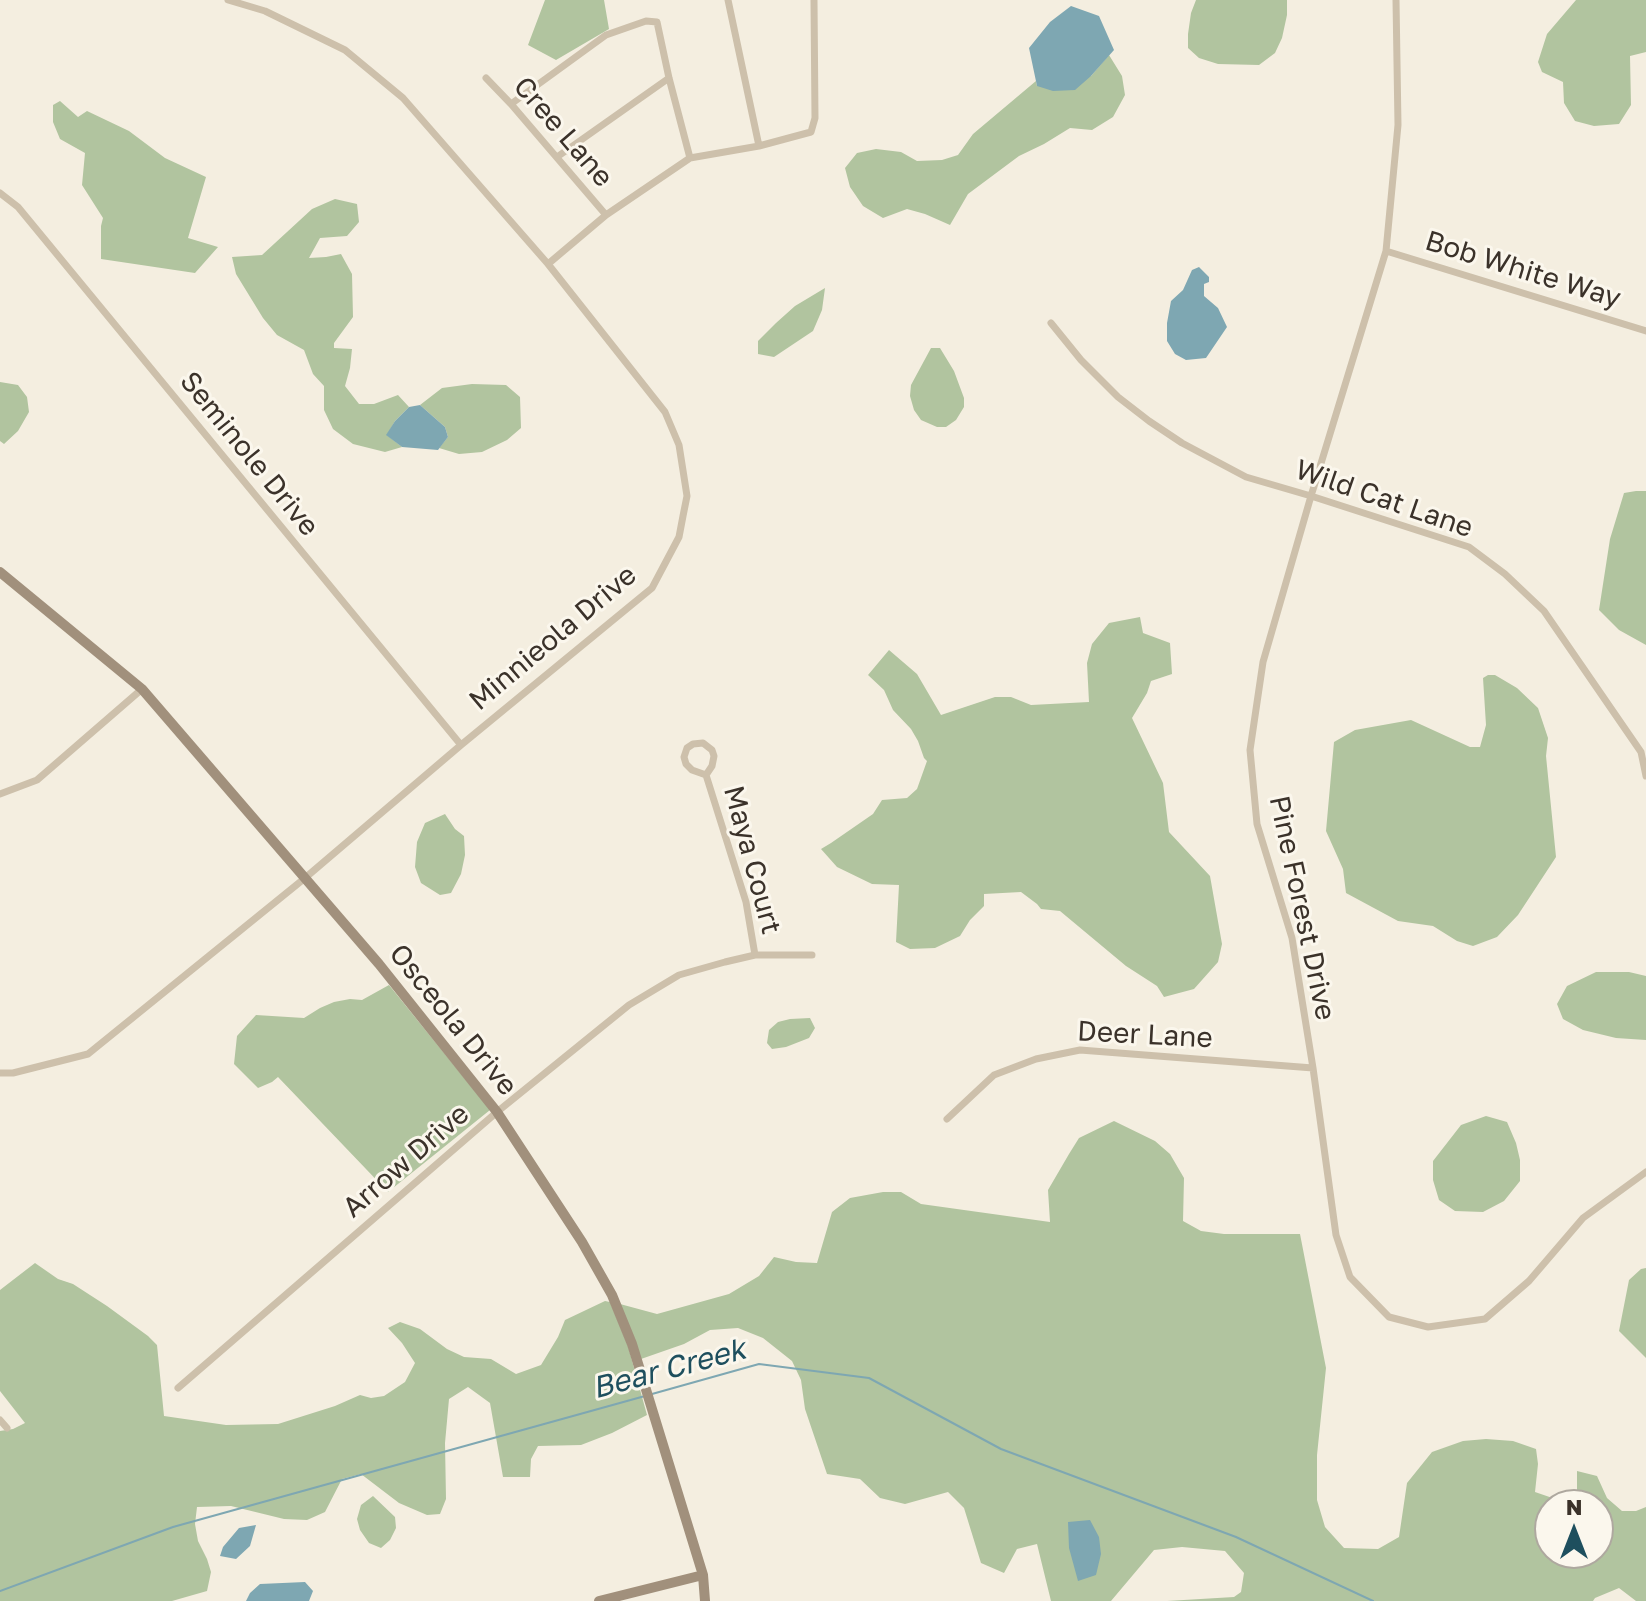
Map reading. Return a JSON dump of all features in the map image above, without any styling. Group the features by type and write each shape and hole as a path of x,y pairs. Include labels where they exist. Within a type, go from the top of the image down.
{"street":[{"name":"Minnieola Drive","path":"0,1073 13,1073 88,1054 305,878 652,588 679,537 687,496 679,445 665,412 548,264 403,98 345,50 265,11 228,0"},
{"path":"728,0 759,146"},
{"path":"548,264 606,215 690,158 759,146 811,132 815,118 814,0"},
{"name":"Pine Forest Drive","path":"1396,0 1398,125 1386,251 1263,662 1250,750 1257,824 1292,938 1336,1235 1350,1277 1389,1317 1428,1327 1485,1319 1529,1281 1583,1218 1646,1172"},
{"path":"511,104 606,35 646,21 657,22 690,158"},
{"name":"Cree Lane","path":"486,78 606,215"},
{"path":"557,157 669,78"},
{"name":"Seminole Drive","path":"0,193 18,207 461,745"},
{"name":"Bob White Way","path":"1386,251 1645,328"},
{"name":"Wild Cat Lane","path":"1051,323 1081,360 1118,397 1182,443 1246,477 1469,547 1505,574 1544,611 1641,752 1646,776"},
{"name":"Osceola Drive","path":"0,572 142,689 379,964 497,1112 582,1242 612,1295 632,1344 703,1575 705,1601"},
{"path":"0,794 37,780 142,689"},
{"name":"Maya Court","path":"703,743 712,750 712,766 706,775 686,764 684,757 687,748 693,744 703,743"},
{"name":"Maya Court","path":"706,775 746,902 755,955"},
{"name":"Arrow Drive","path":"178,1388 497,1112 629,1005 679,975 755,955 812,955"},
{"name":"Deer Lane","path":"947,1119 994,1075 1036,1059 1080,1050 1313,1068"},
{"path":"0,1420 7,1428"},
{"path":"599,1601 703,1575"}],"green space":[{"path":"545,0 604,0 609,29 556,60 528,45"},
{"path":"1196,0 1287,0 1282,38 1275,53 1259,65 1218,64 1199,58 1188,48 1191,13"},
{"path":"1576,0 1646,0 1646,52 1630,56 1631,105 1619,124 1594,126 1575,121 1564,103 1563,82 1542,72 1538,62 1547,34"},
{"path":"1109,55 1122,76 1125,95 1113,117 1092,130 1070,128 1019,156 968,194 950,225 907,209 883,218 863,206 850,187 845,168 857,153 876,149 901,152 917,161 942,160 958,155 973,134 1036,81 1037,86 1091,76"},
{"path":"60,101 78,117 87,111 129,131 165,158 206,177 188,238 218,247 195,273 101,259 103,218 82,185 85,153 60,139 53,122 53,105"},
{"path":"335,199 357,204 359,222 347,236 320,238 309,258 341,254 352,274 353,317 334,343 334,348 352,349 345,386 359,404 374,404 398,395 409,407 387,435 402,447 385,452 353,444 333,429 324,410 324,386 313,374 304,350 277,335 263,318 236,274 232,257 262,255 312,209"},
{"path":"825,288 822,310 813,331 774,357 758,354 758,341 776,323 795,306"},
{"path":"931,348 940,348 954,371 964,398 964,407 956,420 946,427 937,427 921,420 910,396 911,385"},
{"path":"0,382 18,385 27,397 29,412 18,431 4,444 0,441"},
{"path":"472,384 506,385 520,397 521,428 507,440 482,452 459,454 439,448 448,437 445,427 420,405 442,388"},
{"path":"1646,491 1646,645 1619,630 1599,610 1610,539 1624,493"},
{"path":"1140,617 1143,633 1170,643 1172,674 1151,681 1132,718 1163,783 1169,832 1210,876 1222,944 1218,962 1194,989 1164,997 1157,986 1126,966 1060,911 1041,909 1021,892 984,894 984,906 960,936 935,948 910,949 896,942 899,885 872,884 837,867 821,849 873,814 882,800 907,798 917,789 927,761 911,729 893,710 884,690 868,675 889,650 917,674 941,715 995,697 1011,697 1031,705 1089,702 1087,663 1092,644 1109,623"},
{"path":"1495,675 1517,688 1538,708 1548,738 1546,756 1556,857 1518,915 1497,937 1473,946 1457,941 1433,926 1398,921 1346,893 1343,869 1326,831 1334,742 1355,730 1411,720 1470,747 1480,747 1486,725 1483,678"},
{"path":"445,814 464,836 465,855 461,874 451,893 440,895 421,883 415,867 417,842 425,823"},
{"path":"1596,972 1629,972 1646,976 1646,1040 1616,1038 1583,1030 1563,1019 1557,1004 1567,986"},
{"path":"389,985 490,1110 388,1192 278,1077 258,1088 234,1064 237,1036 256,1015 304,1018 334,1002 362,1000"},
{"path":"810,1018 815,1028 809,1038 772,1049 767,1043 769,1030 778,1022"},
{"path":"1486,1116 1507,1122 1520,1160 1520,1181 1504,1201 1483,1212 1455,1211 1439,1200 1433,1180 1433,1161 1461,1125"},
{"path":"1114,1121 1155,1141 1170,1154 1184,1178 1183,1221 1201,1231 1224,1234 1300,1234 1326,1368 1317,1455 1317,1500 1325,1527 1344,1548 1378,1549 1399,1537 1407,1483 1432,1452 1463,1441 1513,1441 1536,1449 1534,1569 1614,1569 1614,1504 1622,1511 1646,1507 1646,1601 1636,1601 1619,1588 1593,1601 1167,1601 1234,1597 1241,1592 1244,1573 1225,1551 1182,1547 1154,1550 1111,1601 1051,1601 1037,1544 1017,1549 1004,1573 981,1563 964,1508 948,1492 905,1504 880,1498 860,1479 827,1474 805,1409 801,1380 792,1361 763,1338 738,1328 710,1330 684,1344 641,1359 620,1304 657,1314 729,1294 759,1276 774,1257 817,1263 832,1212 850,1198 901,1192 921,1204 1050,1222 1048,1190 1079,1138"},
{"path":"35,1263 107,1306 157,1345 164,1416 226,1425 278,1424 360,1395 371,1398 384,1396 405,1382 415,1363 388,1328 400,1322 420,1329 464,1357 491,1359 516,1374 541,1365 565,1320 605,1301 610,1302 628,1346 647,1415 581,1445 538,1446 531,1459 530,1477 503,1477 490,1403 468,1387 449,1399 445,1443 446,1499 440,1514 427,1515 399,1503 361,1474 342,1479 325,1512 307,1520 284,1519 231,1506 197,1507 195,1524 198,1541 211,1572 207,1591 172,1601 0,1601 0,1431 25,1423 0,1391 0,1290"},
{"path":"1646,1268 1646,1358 1619,1331 1629,1280"},
{"path":"1577,1471 1597,1476 1603,1489 1577,1489"},
{"path":"373,1496 395,1517 396,1528 381,1548 369,1543 357,1519 361,1505"}],"water":[{"path":"1071,6 1099,16 1114,50 1075,90 1053,91 1037,86 1029,48 1050,22"},
{"path":"1199,267 1209,277 1209,282 1204,284 1204,296 1218,308 1227,327 1206,358 1186,360 1175,354 1167,341 1167,323 1171,301 1183,290 1192,270"},
{"path":"420,405 445,427 448,437 438,450 402,447 386,435 409,407"},
{"path":"1090,1520 1099,1537 1101,1554 1096,1575 1078,1581 1069,1548 1068,1522"},
{"path":"256,1525 250,1546 236,1559 220,1556 223,1547 239,1528"},
{"path":"305,1582 313,1591 309,1601 246,1601 260,1584"}],"waterway":[{"name":"Bear Creek","path":"652,1394 759,1364 869,1378 1001,1449 1236,1537 1373,1601"},
{"name":"Bear Creek","path":"0,1591 173,1527 645,1396"}]}
